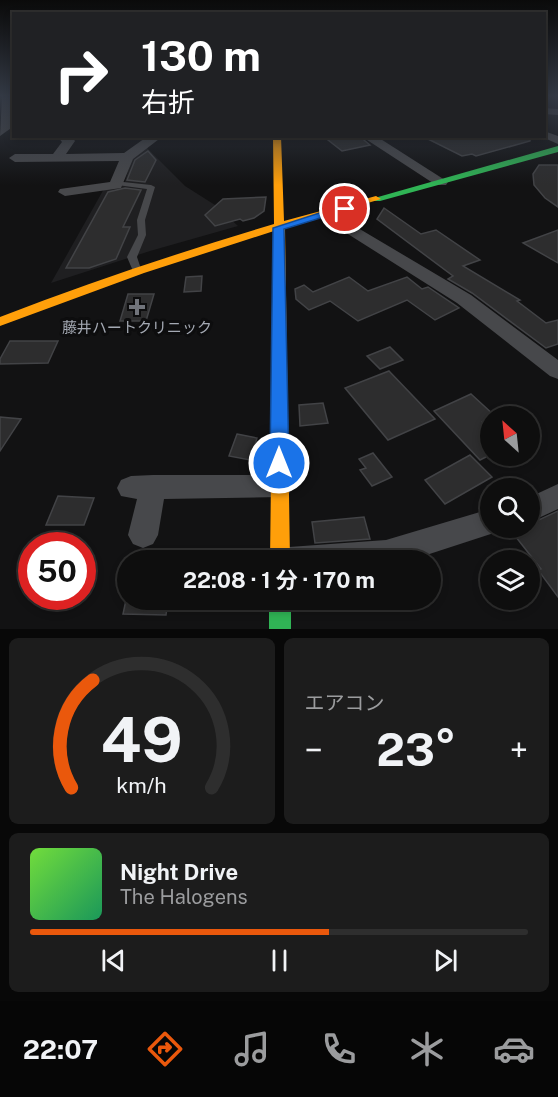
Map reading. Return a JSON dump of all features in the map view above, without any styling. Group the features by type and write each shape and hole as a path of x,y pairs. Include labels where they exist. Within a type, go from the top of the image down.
{"street":[{"path":"57,157 69,141 65,138"},
{"path":"65,192 117,183 127,157 154,138"},
{"path":"277,138 280,550"},
{"path":"370,138 441,182"},
{"path":"0,322 66,293 136,269 558,149"},
{"path":"15,158 127,157"},
{"path":"326,214 464,299 558,370"},
{"path":"143,535 142,488 279,486"},
{"path":"540,505 558,496"},
{"path":"399,550 480,525"},
{"path":"280,610 280,629"}],"lane":[{"path":"117,183 151,187 141,220 142,235 132,257 136,269"}],"shaded area":[{"path":"146,147 185,186 215,205 238,226 51,283 105,187 124,185 132,157"}],"building":[{"path":"326,138 361,138 370,145 342,151"},
{"path":"426,138 530,138 530,141 476,156 472,154 462,156"},
{"path":"148,151 156,160 145,182 127,180 135,160"},
{"path":"539,165 558,165 558,207 545,198 534,185 533,174"},
{"path":"125,188 141,190 123,227 130,227 116,259 89,268 66,268 108,192"},
{"path":"266,197 264,211 254,218 243,221 240,219 215,226 205,215 223,199"},
{"path":"384,208 421,234 436,230 480,260 463,266 520,300 517,301 546,323 558,320 558,344 546,348 472,293 448,279 453,276 377,219"},
{"path":"558,230 558,263 523,243"},
{"path":"202,276 201,291 184,292 186,277"},
{"path":"349,277 368,291 407,277 422,289 428,287 459,308 435,320 407,300 358,321 330,301 309,310 296,299 295,289 304,285 313,292"},
{"name":"藤井ハートクリニック","path":"128,294 154,294 146,321 120,321"},
{"path":"10,341 58,341 48,363 0,364 0,359"},
{"path":"390,347 403,360 380,369 367,356"},
{"path":"389,371 435,419 388,440 345,388"},
{"path":"471,394 484,406 480,406 480,460 434,411"},
{"path":"323,403 328,423 300,426 299,405"},
{"path":"0,417 21,419 0,451"},
{"path":"237,434 257,438 250,460 229,456"},
{"path":"373,453 392,477 372,486 360,470 366,468 359,459"},
{"path":"470,455 492,477 480,478 480,484 445,504 425,480"},
{"path":"58,496 94,498 84,525 46,525"},
{"path":"558,511 558,597 540,573 540,550 526,550 517,538 540,538 540,519"},
{"path":"364,517 370,539 315,543 312,522"},
{"path":"124,610 167,610 166,615 123,614"}],"traffic: fast":[{"path":"376,199 558,149"},
{"path":"280,610 280,629"}],"traffic: slow":[{"path":"277,138 280,550"},
{"path":"0,322 93,286 186,254 376,199"}],"place":[{"name":"藤井ハートクリニック","path":"137,307"}],"route":[{"path":"279,463 279,228 345,209"}]}
